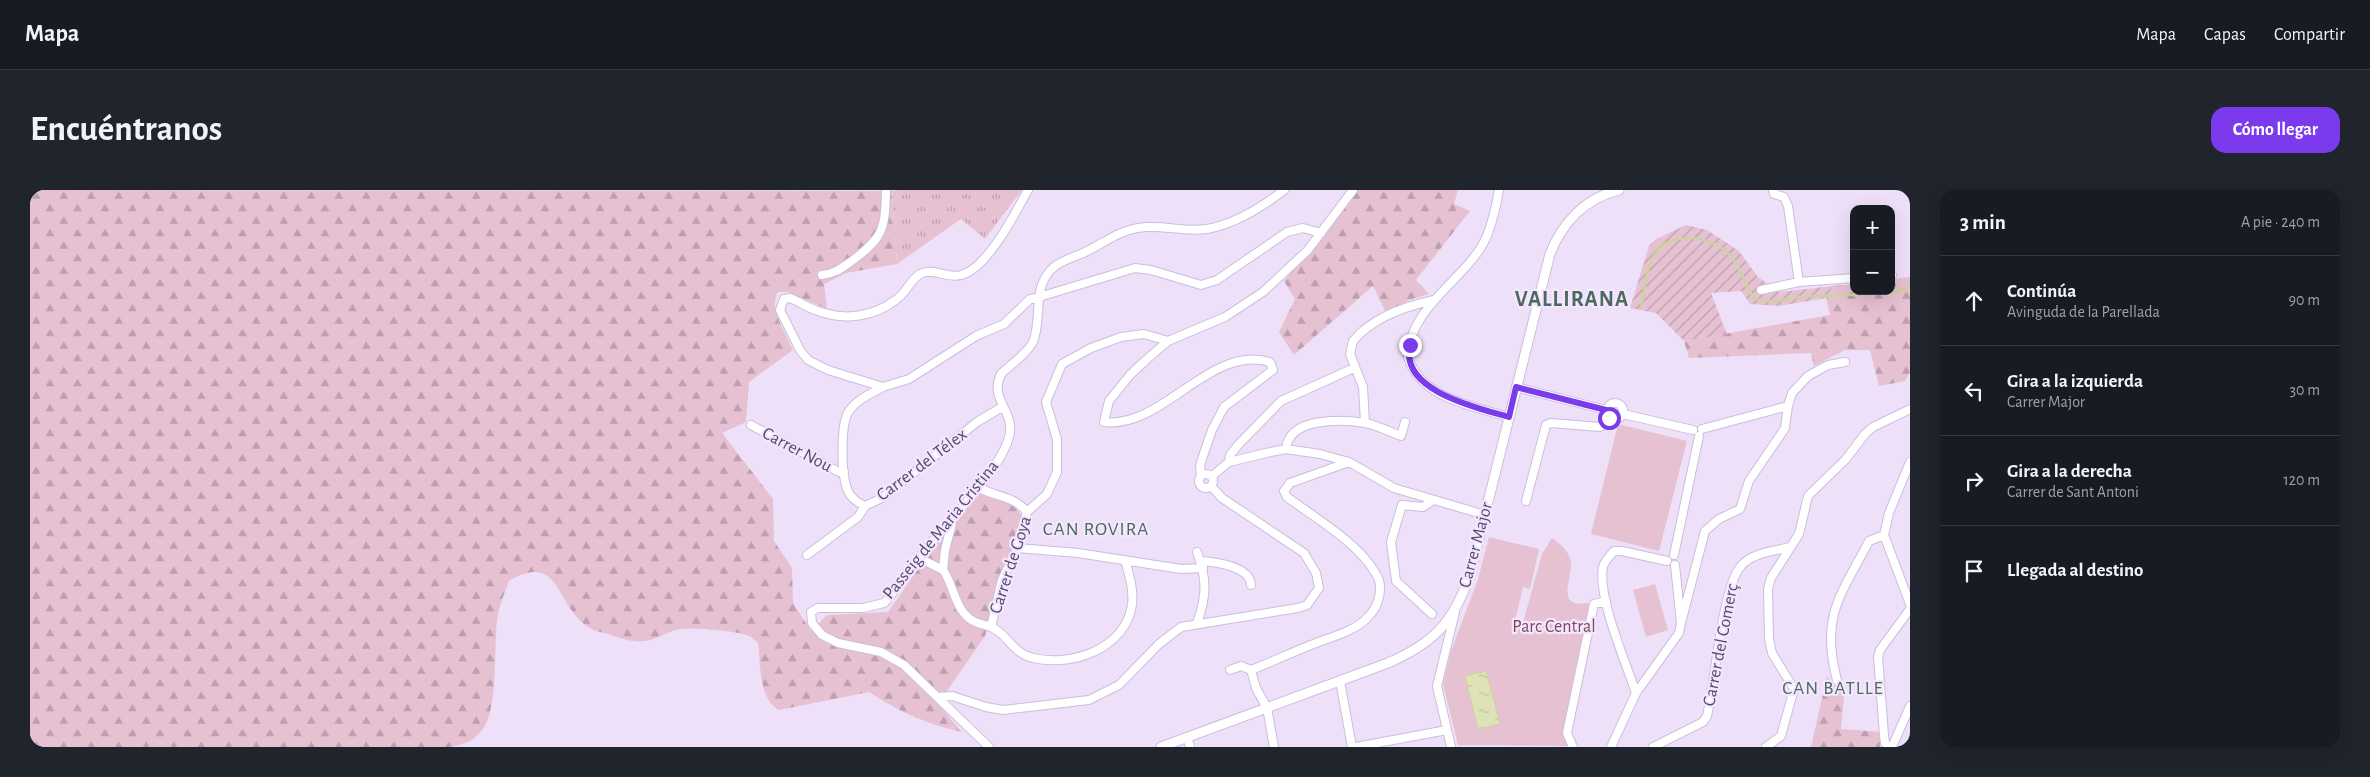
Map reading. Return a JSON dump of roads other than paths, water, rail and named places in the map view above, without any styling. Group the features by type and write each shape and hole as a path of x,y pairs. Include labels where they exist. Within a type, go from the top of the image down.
{"street":[{"path":"822,275 830,274 841,268 875,242 884,224 886,190"},
{"path":"883,387 828,370 808,360 800,350 781,312 782,302 790,298 823,313 861,316 889,305 904,293 921,274 927,271 961,276 974,268 992,248 1028,190"},
{"name":"Passeig de Maria Cristina","path":"938,697 892,657 838,643 822,635 812,623 811,612 818,608 863,608 884,603 916,561 954,518 998,460 1011,430 997,388 998,380 1001,374 1032,344 1039,297 1046,275 1053,267 1113,235 1146,227 1209,229 1257,210 1284,190"},
{"path":"938,697 952,696 986,707 1003,710 1095,698 1118,686 1172,633 1181,627 1307,605 1319,588 1316,573 1304,553 1222,498 1211,486 1202,486 1200,481 1202,459 1212,430 1224,408 1273,370 1270,362 1249,360 1227,365 1211,372 1162,404 1116,424 1104,422 1109,401 1147,358 1168,341 1225,317 1263,292 1307,251 1353,190"},
{"path":"1499,190 1484,242 1476,254 1434,300 1420,322 1410,345 1408,357 1414,369 1426,384 1450,400 1509,417"},
{"name":"Carrer Major","path":"1161,747 1340,681 1413,651 1439,632 1455,612 1470,574 1548,258 1566,224 1583,208 1606,194 1619,190"},
{"path":"1773,190 1774,194 1784,197 1788,206 1799,282"},
{"name":"Carrer del Télex","path":"1002,407 977,422 889,493 865,506 851,496 844,472 844,423 847,414 854,404 883,387 909,378 976,336 1004,324 1030,300 1108,275 1143,268 1207,285 1287,232 1303,228 1321,233"},
{"path":"1761,290 1799,282 1850,278"},
{"path":"1365,423 1363,387 1350,354 1356,337 1394,313 1414,304 1434,300"},
{"name":"Carrer de Goya","path":"991,627 1002,580 1017,548 1027,512 1047,494 1058,472 1057,439 1046,402 1062,364 1091,348 1121,337 1144,334 1168,341"},
{"path":"1611,747 1636,693 1679,633 1706,531 1719,519 1740,509 1749,480 1785,428 1792,393 1808,376 1828,365 1845,362"},
{"path":"1229,462 1230,456 1238,445 1281,401 1354,368"},
{"path":"1516,387 1606,410"},
{"path":"1606,410 1610,404 1618,404 1622,407 1623,414"},
{"path":"1623,414 1698,432 1788,406"},
{"path":"1766,747 1781,736 1794,689 1772,653 1769,639 1768,589 1771,578 1799,534 1808,496 1846,459 1865,434 1910,409"},
{"path":"1606,410 1609,418"},
{"path":"1526,501 1546,425 1552,423 1600,426 1609,418 1618,419 1623,414"},
{"path":"1286,449 1289,437 1296,431 1314,423 1365,423 1401,436 1405,422"},
{"name":"Carrer Nou","path":"752,425 839,472 844,472"},
{"path":"1681,623 1675,566 1678,560 1674,555 1698,432"},
{"path":"1212,476 1229,462 1286,449 1320,454 1350,462 1394,488 1432,501 1485,515"},
{"path":"1230,670 1242,666 1251,670 1355,627 1370,615 1379,594 1380,582 1370,565 1346,541 1286,497 1284,491 1290,484 1350,462"},
{"path":"1910,462 1889,513 1884,535 1910,604"},
{"path":"1201,476 1206,474 1212,476"},
{"path":"1211,486 1214,481 1212,476"},
{"path":"978,487 1022,505 1027,512"},
{"path":"1432,501 1423,507 1402,505 1391,542 1396,581 1432,614"},
{"path":"807,555 858,517 865,506"},
{"path":"954,518 945,550 943,570 961,611 980,625 991,627 1012,647 1032,658 1072,659 1093,653 1113,639 1130,612 1132,596 1125,560"},
{"path":"1837,680 1833,662 1830,625 1838,598 1869,541 1884,535"},
{"name":"Carrer del Comerç","path":"1653,747 1703,722 1707,716 1730,588 1741,566 1758,555 1790,547"},
{"path":"1017,548 1125,560 1181,569 1202,564 1224,563 1247,576 1251,585"},
{"path":"1636,693 1606,601 1602,579 1603,564 1614,551 1622,550 1667,561 1670,566 1675,566"},
{"path":"1197,552 1206,577 1205,590 1197,623"},
{"path":"1667,561 1669,556 1674,555"},
{"path":"916,561 925,561 943,570"},
{"path":"1573,747 1567,733 1587,631 1594,604 1606,601"},
{"path":"1910,609 1880,650 1878,658 1885,743 1890,747 1910,706"},
{"path":"1448,746 1438,680 1455,612"},
{"path":"1251,670 1256,688 1267,708 1274,747"},
{"path":"1340,681 1354,747 1446,730"},
{"path":"938,697 989,747"},
{"path":"1187,737 1190,747"}],"water":[{"path":"1486,671 1500,724 1478,729 1465,676"}],"waterway":[{"path":"1641,308 1647,273 1652,259 1664,245 1673,240 1684,238 1706,241 1726,251 1733,259 1755,299 1774,302 1797,297 1893,293 1910,287"}],"district":[{"name":"VALLIRANA","path":"1572,299"},
{"name":"CAN ROVIRA","path":"1096,529"},
{"name":"CAN BATLLE","path":"1833,688"}],"park label":[{"name":"Parc Central","path":"1554,627"}]}
